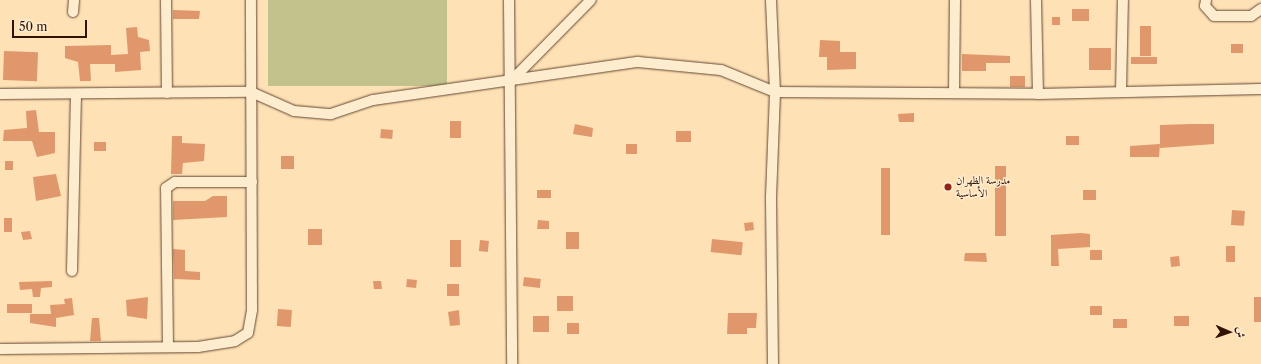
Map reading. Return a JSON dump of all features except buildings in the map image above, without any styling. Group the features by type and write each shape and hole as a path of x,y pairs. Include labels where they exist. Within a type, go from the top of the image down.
{"street":[{"path":"73,12 74,0"},
{"path":"166,0 167,93"},
{"path":"0,349 222,345 248,333 252,310 251,0"},
{"path":"509,0 512,364"},
{"path":"510,82 591,0"},
{"path":"771,0 775,92 771,197 773,364"},
{"path":"954,93 955,0"},
{"path":"1036,0 1038,94"},
{"path":"1121,92 1123,0"},
{"path":"1206,0 1205,6 1214,16 1251,16 1261,9"},
{"path":"0,94 251,92 294,111 331,114 373,100 510,82 638,62 722,70 775,92 1038,94 1261,89"},
{"path":"72,270 76,94"},
{"path":"168,347 166,188 175,182 252,182"}],"green space":[{"path":"268,0 447,0 447,86 268,86"}],"place":[{"name":"مدرسة الظهران الأساسية","path":"948,187"}]}
